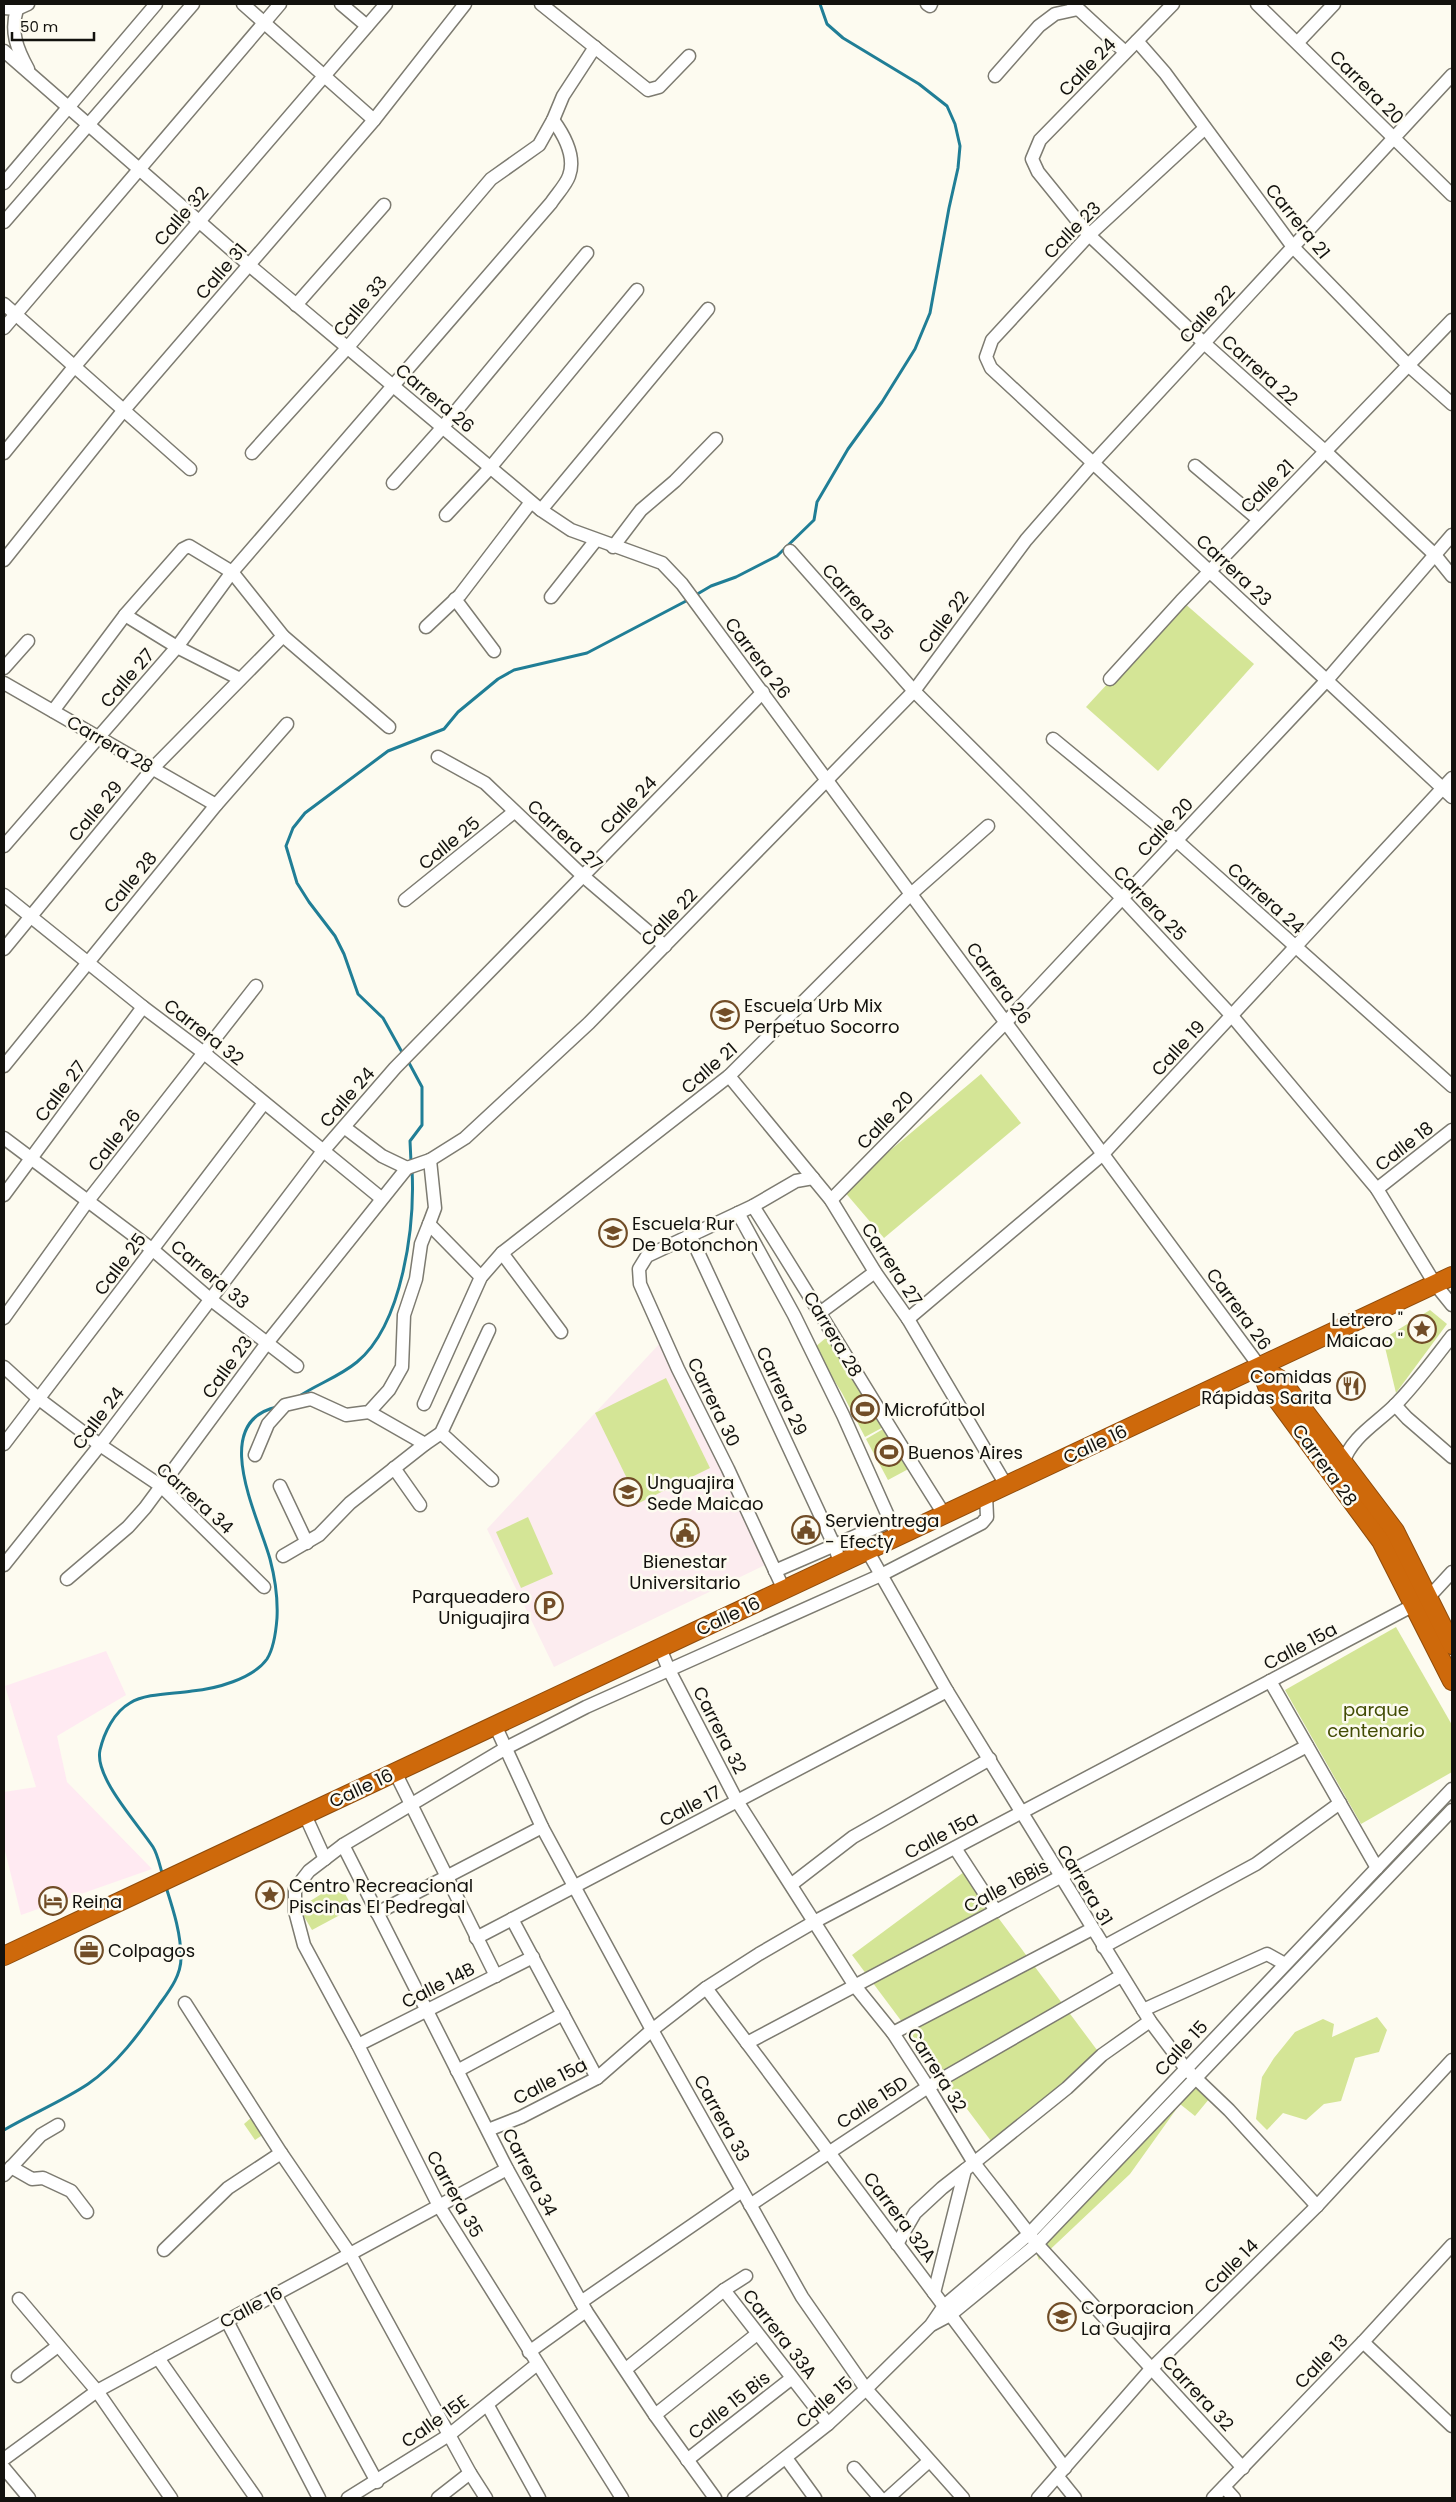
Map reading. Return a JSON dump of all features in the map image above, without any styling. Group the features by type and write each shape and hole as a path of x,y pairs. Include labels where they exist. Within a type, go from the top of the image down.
{"highway":[{"name":"Calle 16","path":"4,1956 784,1590 837,1555 867,1550 894,1529 944,1514 986,1495 1452,1276"},
{"name":"Carrera 28","path":"1260,1367 1281,1380 1394,1531 1452,1681"},
{"name":"Carrera 28","path":"1260,1367 1267,1386 1381,1541 1452,1645"}],"street":[{"path":"4,222 156,4"},
{"path":"4,183 77,117 193,4"},
{"path":"243,4 374,120"},
{"path":"4,328 280,4"},
{"path":"341,4 367,26"},
{"name":"Calle 32","path":"4,453 9,438 74,367 386,4"},
{"name":"Calle 31","path":"4,560 123,411 374,120 465,4"},
{"path":"541,4 648,90 659,87 689,56"},
{"path":"927,4 930,6 932,4"},
{"name":"Calle 24","path":"1032,159 1040,140 1173,4"},
{"name":"Carrera 20","path":"1257,4 1298,42 1452,195"},
{"path":"1298,42 1334,4"},
{"path":"4,8 20,5"},
{"path":"20,5 14,22 14,38 32,78"},
{"path":"995,76 1039,26 1055,14 1076,6 1126,52"},
{"name":"Carrera 21","path":"1137,41 1164,73 1293,248 1409,366 1452,404"},
{"name":"Calle 33","path":"252,453 348,347 491,178 539,145 553,120 563,96 595,47"},
{"name":"Carrera 26","path":"4,51 32,78 249,266 536,506 571,530 613,547 662,563 682,584 763,692 1260,1367"},
{"name":"Calle 22","path":"407,1168 430,1160 464,1138 589,1023 914,691 1026,540 1093,463 1452,75"},
{"path":"232,572 551,203 569,176 569,154 565,136 553,120"},
{"name":"Calle 23","path":"991,368 986,357 992,340 1089,235 1205,128"},
{"name":"Carrera 22","path":"1032,159 1038,172 1089,235 1204,343 1326,452 1435,555 1452,576"},
{"path":"296,305 384,205"},
{"path":"394,482 442,428 587,253"},
{"path":"446,515 490,468 637,290"},
{"path":"4,304 190,469"},
{"path":"426,627 456,599 708,308"},
{"name":"Calle 21","path":"1110,679 1209,571 1452,320"},
{"name":"Carrera 23","path":"991,368 1448,793"},
{"path":"613,547 641,510 675,481 716,439"},
{"path":"1196,466 1259,520"},
{"name":"Calle 20","path":"831,1200 1006,1022 1327,680 1452,535"},
{"path":"551,597 596,540"},
{"path":"53,711 125,615 183,549 189,546 232,572 283,636 389,727"},
{"name":"Carrera 25","path":"790,552 914,691 1122,898 1232,1016 1376,1189 1435,1284 1452,1305"},
{"name":"Carrera 22","path":"1435,555 1452,560"},
{"name":"Calle 27","path":"4,846 177,646 232,572"},
{"path":"456,599 494,651"},
{"path":"125,615 177,646 240,679"},
{"name":"Calle 29","path":"4,949 153,768 283,636"},
{"path":"4,668 28,641"},
{"name":"Carrera 28","path":"4,683 216,805"},
{"name":"Calle 24","path":"4,1565 100,1445 323,1151 394,1068 763,692"},
{"name":"Calle 28","path":"4,1066 216,805 287,724"},
{"name":"Carrera 24","path":"1053,739 1176,840 1452,1086"},
{"name":"Carrera 27","path":"438,757 486,783 514,812 583,876 665,946"},
{"name":"Calle 19","path":"908,1319 1103,1154 1295,948 1448,793 1452,778"},
{"name":"Calle 25","path":"405,900 514,812"},
{"name":"Calle 21","path":"424,1404 480,1277 502,1253 729,1076 911,894 988,826"},
{"name":"Carrera 32","path":"4,895 204,1053 264,1104 382,1198"},
{"name":"Calle 26","path":"4,1318 87,1202 256,986"},
{"name":"Calle 27","path":"4,1195 144,1007"},
{"name":"Carrera 27","path":"729,1076 831,1200 875,1272 908,1319 1006,1485"},
{"name":"Calle 25","path":"4,1444 264,1104"},
{"path":"344,1127 382,1156 407,1168"},
{"name":"Calle 18","path":"1376,1189 1452,1130"},
{"name":"Carrera 33","path":"4,1138 153,1250 210,1299 297,1366"},
{"path":"370,1412 389,1390 402,1367 404,1315 416,1279 421,1244 435,1208 430,1160"},
{"name":"Calle 23","path":"67,1579 128,1527 161,1486 267,1343 407,1168"},
{"path":"690,1235 752,1206 796,1181 813,1178"},
{"name":"Carrera 28","path":"752,1206 821,1312 888,1426 944,1514"},
{"name":"Carrera 28","path":"738,1213 794,1315 843,1414 894,1529"},
{"path":"429,1224 480,1277"},
{"name":"Carrera 30","path":"690,1235 647,1256 639,1269 640,1284 784,1590"},
{"name":"Carrera 29","path":"690,1235 837,1555"},
{"path":"502,1253 561,1332"},
{"path":"821,1312 875,1272"},
{"path":"283,1556 320,1535 350,1503 441,1433 489,1330"},
{"path":"1343,1463 1346,1451 1395,1405 1452,1336"},
{"name":"Carrera 34","path":"4,1367 39,1400 100,1445 161,1486 264,1587"},
{"path":"256,1455 268,1424 285,1405 311,1399 346,1415 370,1412 425,1444"},
{"path":"1395,1405 1452,1457"},
{"path":"441,1433 492,1480"},
{"path":"394,1468 420,1505"},
{"path":"280,1486 307,1543"},
{"path":"305,1815 325,1859 409,1804 506,1748 586,1707 880,1575 982,1523 987,1516 986,1495"},
{"name":"Calle 16","path":"775,1571 837,1555 894,1529"},
{"name":"Carrera 31","path":"867,1550 946,1691 990,1759 1102,1947 1147,2016 1186,2069 1229,2110 1317,2206"},
{"path":"1422,1601 1452,1572"},
{"name":"Calle 15a","path":"488,2130 521,2117 597,2078 652,2030 706,1988 814,1922 1422,1601"},
{"name":"Carrera 32","path":"660,1648 669,1670 737,1801 792,1884 855,1986 893,2033 928,2087 970,2167 1243,2468"},
{"path":"1270,1681 1377,1868"},
{"name":"Calle 17","path":"476,1938 946,1691"},
{"name":"Carrera 33","path":"495,1725 542,1827 652,2030 802,2297 866,2390 928,2462 963,2498"},
{"name":"Calle 16Bis","path":"748,2043 1307,1746"},
{"path":"792,1884 853,1837 990,1759"},
{"path":"395,1772 409,1804 496,1976"},
{"name":"Calle 15","path":"743,2496 866,2390 930,2325 1029,2234 1452,1789"},
{"path":"1102,1947 1256,1864 1340,1803"},
{"name":"Calle 15","path":"947,2310 1038,2244 1452,1810"},
{"path":"377,1913 542,1827"},
{"name":"Carrera 34","path":"344,1845 507,2169 584,2307 655,2415 715,2498"},
{"path":"955,1848 996,1911"},
{"name":"Carrera 35","path":"325,1859 309,1871 295,1889 295,1911 304,1945 358,2045 439,2206 536,2365 622,2498"},
{"path":"512,1918 597,2078"},
{"path":"893,2033 1092,1929"},
{"path":"897,2244 915,2214 942,2188 1067,2088 1147,2016 1267,1954 1285,1964"},
{"name":"Calle 14B","path":"358,2045 533,1957"},
{"name":"Calle 15D","path":"750,2205 828,2151 928,2087 1024,2030 1121,1976"},
{"name":"Carrera 32A","path":"706,1988 947,2310 1061,2472 1075,2498"},
{"path":"185,2003 280,2153 350,2254 470,2473 486,2498"},
{"path":"457,2071 562,2014"},
{"name":"Calle 14","path":"1038,2498 1152,2369 1317,2206 1452,2060"},
{"path":"58,2125 41,2135 7,2171 32,2179 43,2178 70,2191 88,2212"},
{"path":"164,2250 228,2188 280,2153"},
{"path":"934,2293 970,2167"},
{"name":"Calle 16","path":"4,2459 97,2391 507,2169"},
{"path":"529,2352 584,2307 742,2190"},
{"name":"Calle 13","path":"1213,2498 1363,2342 1452,2245"},
{"path":"626,2369 724,2290 746,2276"},
{"name":"Carrera 33A","path":"724,2290 828,2424"},
{"path":"275,2294 377,2482"},
{"path":"19,2299 97,2391 171,2498"},
{"path":"227,2321 320,2498"},
{"path":"655,2415 757,2334"},
{"path":"1363,2342 1452,2426"},
{"path":"18,2376 58,2346"},
{"path":"158,2358 256,2498"},
{"name":"Calle 15E","path":"348,2498 377,2482 449,2435 488,2406 536,2365"},
{"name":"Calle 15 Bis","path":"687,2460 792,2378"},
{"path":"488,2406 539,2498"},
{"path":"786,2458 815,2498"},
{"path":"888,2498 928,2462"},
{"path":"4,2468 29,2498"},
{"path":"854,2468 880,2498"},
{"path":"438,2498 470,2473"},
{"path":"1224,2487 1234,2498"}],"shaded area":[{"name":"Unguajira Sede Maicao","path":"662,1341 769,1563 554,1667 487,1529"},
{"path":"106,1651 126,1695 57,1736 67,1782 152,1869 21,1915 4,1847 4,1792 36,1787 5,1686"}],"green space":[{"path":"1183,602 1254,664 1158,771 1086,707"},
{"path":"981,1074 1021,1123 884,1238 843,1190"},
{"path":"1430,1310 1447,1324 1396,1393 1383,1339"},
{"path":"828,1336 889,1424 865,1437 842,1393 814,1348"},
{"path":"666,1378 710,1468 639,1503 595,1413"},
{"name":"Buenos Aires","path":"890,1425 914,1466 888,1480 866,1439"},
{"path":"528,1517 553,1574 521,1588 496,1532"},
{"name":"parque centenario","path":"1396,1627 1452,1725 1452,1772 1361,1824 1285,1690"},
{"path":"964,1872 1103,2058 991,2141 852,1955"},
{"path":"339,1883 353,1908 312,1930 299,1908"},
{"path":"1377,2017 1387,2030 1379,2052 1355,2058 1341,2101 1324,2104 1306,2120 1283,2113 1267,2130 1256,2119 1262,2077 1274,2058 1295,2032 1323,2019 1334,2024 1332,2037"},
{"path":"1186,2075 1214,2093 1195,2116 1180,2104 1130,2174 1039,2260 1031,2240"},
{"path":"252,2117 264,2134 255,2140 244,2124"}],"waterway":[{"path":"694,596 711,586 736,577 777,556 814,520 817,502 848,449 882,402 915,349 930,313 958,168 960,146 955,124 947,106 919,84 843,38 827,24 820,4"},
{"path":"403,1054 383,1018 358,994 344,954 335,936 297,883 286,846 293,828 305,813 388,751 444,729 458,712 498,679 514,670 587,653 688,600"},
{"path":"408,1061 422,1087 422,1125 410,1141 411,1162"},
{"path":"298,1397 357,1362 373,1345 385,1324 403,1272 408,1245 411,1217 412,1169"},
{"path":"163,1876 153,1847 110,1786 100,1761 100,1750 110,1724 119,1712 130,1703 144,1697 201,1690 233,1682 253,1672 267,1659 277,1623 276,1588 270,1559 243,1473 242,1451 245,1431 256,1416 277,1407"},
{"path":"4,2130 67,2097 99,2076 127,2048 167,1994 179,1971 181,1949 174,1913 166,1887"}],"place":[{"name":"Escuela Urb Mix Perpetuo Socorro","path":"725,1015"},
{"name":"Escuela Rur De Botonchon","path":"613,1233"},
{"name":"Letrero \" Maicao \"","path":"1422,1329"},
{"name":"Comidas Rápidas Sarita","path":"1351,1386"},
{"name":"Microfútbol","path":"865,1409"},
{"name":"Buenos Aires","path":"889,1452"},
{"name":"Unguajira Sede Maicao","path":"628,1492"},
{"name":"Servientrega - Efecty","path":"806,1530"},
{"name":"Bienestar Universitario","path":"685,1533"},
{"name":"Parqueadero Uniguajira","path":"549,1606"},
{"name":"Centro Recreacional Piscinas El Pedregal","path":"270,1895"},
{"name":"Reina","path":"53,1901"},
{"name":"Colpagos","path":"89,1950"},
{"name":"Corporacion La Guajira","path":"1062,2317"}]}
